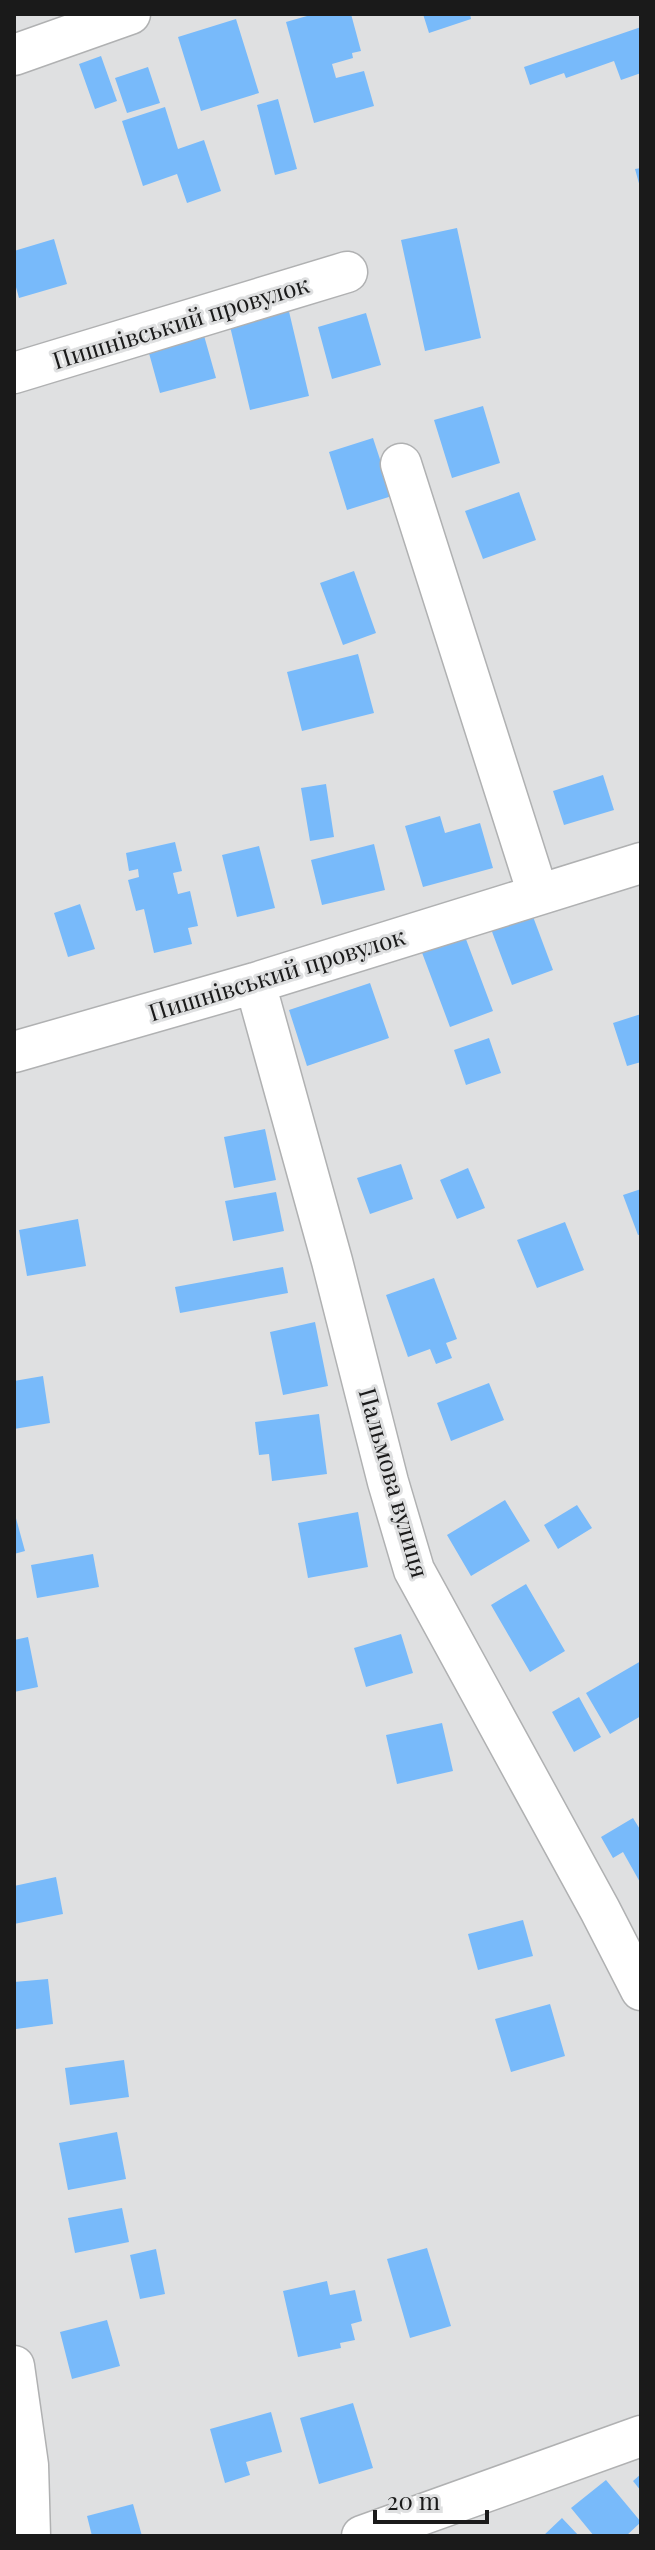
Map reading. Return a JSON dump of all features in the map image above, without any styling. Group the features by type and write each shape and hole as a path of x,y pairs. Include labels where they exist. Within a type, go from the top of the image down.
{"street":[{"path":"14,55 130,14"},
{"name":"Пишнівський провулок","path":"14,373 347,272"},
{"path":"401,464 538,894"},
{"name":"Пишнівський провулок","path":"14,1052 255,983 641,863"},
{"name":"Пальмова вулиця","path":"255,983 414,1570 641,1990"},
{"path":"14,2366 28,2465 30,2536"},
{"path":"362,2536 641,2436"}],"building":[{"path":"314,14 351,14 361,51 352,53 353,58 332,64 336,78 364,71 374,106 314,123 286,22"},
{"path":"423,14 470,14 471,19 429,33"},
{"path":"236,19 259,93 201,111 178,37"},
{"path":"641,27 641,73 621,80 614,61 566,78 564,73 530,85 524,67"},
{"path":"101,56 117,101 95,109 79,64"},
{"path":"148,67 160,103 127,113 115,78"},
{"path":"278,99 297,169 275,175 257,105"},
{"path":"165,107 178,149 204,140 221,191 187,203 177,174 143,186 122,121"},
{"path":"641,168 641,187 640,187 635,169"},
{"path":"457,228 481,338 425,351 401,240"},
{"path":"54,239 67,284 19,298 14,280 14,251"},
{"path":"287,303 309,396 250,410 228,318"},
{"path":"366,313 381,365 332,379 318,327"},
{"path":"203,332 216,378 160,393 147,346"},
{"path":"483,406 500,463 452,478 434,420"},
{"path":"373,438 392,496 347,510 329,452"},
{"path":"519,492 536,540 483,559 465,511"},
{"path":"354,571 376,633 343,645 320,583"},
{"path":"358,654 374,713 302,731 287,672"},
{"path":"603,775 614,810 564,825 553,791"},
{"path":"326,784 334,837 310,841 301,788"},
{"path":"440,816 445,833 480,823 493,868 423,887 405,826"},
{"path":"175,842 182,871 173,873 178,894 190,891 198,926 188,928 192,944 154,953 144,909 136,911 128,880 139,877 138,869 129,871 126,853"},
{"path":"374,844 385,890 322,905 311,860"},
{"path":"259,846 275,908 237,917 222,855"},
{"path":"80,904 95,949 68,957 54,913"},
{"path":"532,914 553,970 512,985 491,929"},
{"path":"464,934 493,1011 450,1027 421,950"},
{"path":"370,983 389,1038 307,1066 289,1010"},
{"path":"641,1014 641,1062 627,1066 613,1023"},
{"path":"489,1038 501,1073 466,1085 454,1050"},
{"path":"265,1129 276,1180 234,1188 224,1137"},
{"path":"401,1164 413,1199 370,1214 357,1178"},
{"path":"468,1168 485,1208 457,1219 440,1180"},
{"path":"641,1189 641,1234 638,1235 623,1195"},
{"path":"276,1192 284,1231 233,1241 225,1201"},
{"path":"78,1219 86,1266 27,1276 19,1230"},
{"path":"565,1222 584,1270 537,1288 517,1240"},
{"path":"283,1267 288,1293 180,1313 175,1287"},
{"path":"434,1278 457,1339 446,1343 452,1358 436,1364 430,1349 408,1357 386,1295"},
{"path":"315,1322 328,1386 283,1395 270,1332"},
{"path":"43,1376 50,1423 14,1429 14,1381"},
{"path":"489,1383 504,1420 451,1441 437,1403"},
{"path":"319,1414 327,1474 272,1481 269,1454 259,1455 255,1422"},
{"path":"505,1500 530,1541 471,1576 447,1535"},
{"path":"577,1505 592,1528 558,1549 544,1525"},
{"path":"14,1511 25,1551 14,1554"},
{"path":"358,1512 368,1567 308,1578 298,1523"},
{"path":"93,1554 99,1587 37,1598 31,1565"},
{"path":"526,1584 565,1651 530,1672 491,1605"},
{"path":"401,1634 413,1673 366,1687 354,1648"},
{"path":"28,1637 38,1687 14,1692 14,1640"},
{"path":"641,1661 641,1716 610,1734 586,1693"},
{"path":"579,1697 601,1737 574,1752 552,1712"},
{"path":"442,1723 453,1771 397,1784 386,1735"},
{"path":"633,1818 641,1831 641,1884 623,1852 613,1858 601,1837"},
{"path":"56,1877 63,1914 14,1924 14,1886"},
{"path":"523,1920 533,1956 478,1970 468,1934"},
{"path":"48,1979 53,2024 16,2029 14,1982"},
{"path":"550,2004 565,2056 511,2072 495,2019"},
{"path":"124,2060 129,2097 70,2105 65,2068"},
{"path":"117,2132 126,2179 68,2190 59,2143"},
{"path":"122,2208 129,2242 75,2253 68,2218"},
{"path":"427,2248 451,2326 410,2338 387,2259"},
{"path":"156,2249 165,2294 140,2299 130,2255"},
{"path":"327,2281 330,2295 355,2290 362,2321 351,2324 355,2340 340,2343 341,2348 298,2357 283,2291"},
{"path":"107,2320 120,2366 72,2379 60,2332"},
{"path":"353,2403 373,2468 319,2484 300,2418"},
{"path":"271,2412 282,2452 246,2462 250,2475 225,2483 210,2429"},
{"path":"641,2474 641,2491 633,2481"},
{"path":"606,2480 641,2522 626,2536 594,2536 571,2508"},
{"path":"133,2504 142,2536 92,2536 87,2516"},
{"path":"562,2518 579,2536 543,2536"}]}
